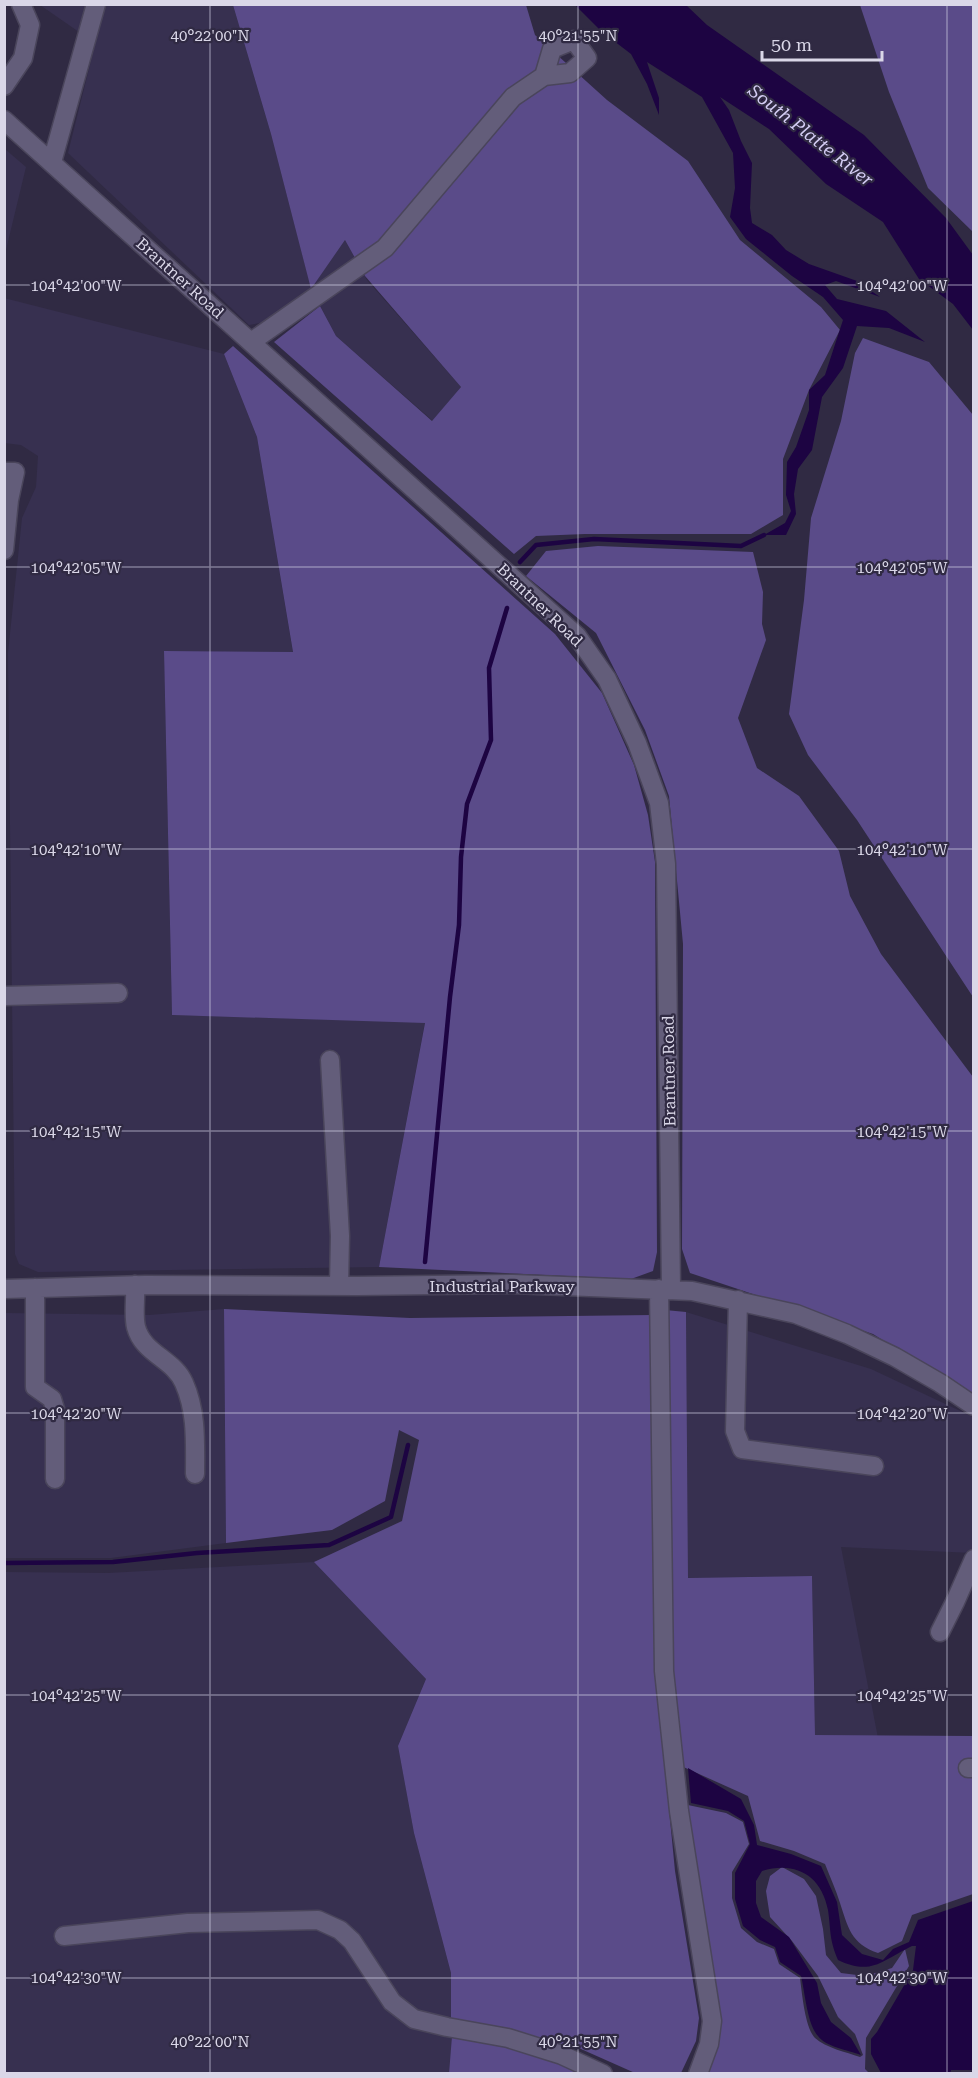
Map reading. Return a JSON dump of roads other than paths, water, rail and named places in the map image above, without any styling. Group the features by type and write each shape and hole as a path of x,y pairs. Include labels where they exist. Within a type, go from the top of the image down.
{"street":[{"path":"4,86 23,58 30,25 21,4"},
{"path":"52,162 96,4"},
{"path":"251,342 385,248 513,97 544,76"},
{"name":"Brantner Road","path":"4,120 577,636 607,679 638,743 659,803 666,864 664,1671 679,1811 711,2021 709,2044 698,2073"},
{"path":"4,550 10,472"},
{"path":"4,996 118,993"},
{"path":"330,1060 340,1236 339,1286"},
{"name":"Industrial Parkway","path":"4,1289 513,1284 692,1291 796,1314 847,1334 895,1356 974,1406"},
{"path":"135,1286 136,1327 147,1347 169,1364 184,1380 195,1416 195,1474"},
{"path":"34,1288 35,1387 52,1399 55,1409 55,1479"},
{"path":"738,1300 735,1431 742,1449 874,1466"},
{"path":"940,1632 956,1602 974,1559"},
{"path":"63,1936 188,1923 318,1920 340,1930 352,1941 392,2002 414,2019 508,2038 562,2055 603,2073"}],"water":[{"name":"South Platte River","path":"575,5 686,5 707,25 864,135 946,218 973,255 973,330 953,304 919,279 883,222 826,184 769,129 720,97 729,110 752,163 750,208 752,223 772,235 786,250 809,264 857,281 880,297 836,281 825,285 837,299 886,311 925,342 889,328 857,326 843,368 822,397 812,450 798,469 794,494 796,514 786,535 764,535 785,523 791,511 786,495 787,462 796,447 809,410 809,390 825,375 843,320 823,297 792,276 746,239 730,217 735,188 733,153 702,97 647,62 659,98 659,115 647,84 631,54 601,31"},
{"path":"688,1768 741,1799 754,1825 757,1845 791,1854 821,1866 837,1902 842,1935 862,1954 883,1960 893,1949 909,1942 918,1920 973,1901 973,2070 951,2070 950,2074 881,2073 871,2054 871,2039 913,1970 916,1946 868,1967 850,1965 838,1960 832,1940 828,1910 819,1887 804,1873 795,1869 774,1868 762,1871 756,1881 756,1903 761,1917 789,1937 817,1983 821,2003 831,2022 851,2038 861,2055 832,2046 818,2036 811,2024 801,1976 780,1962 775,1947 760,1940 743,1926 735,1899 735,1873 750,1844 744,1821 728,1811 691,1803"}],"waterway":[{"path":"520,562 536,545 594,539 741,546 764,535"},
{"path":"425,1262 459,925 461,857 467,804 491,740 489,668 507,608"},
{"path":"4,1563 113,1562 197,1553 329,1545 391,1517 408,1445"}]}
